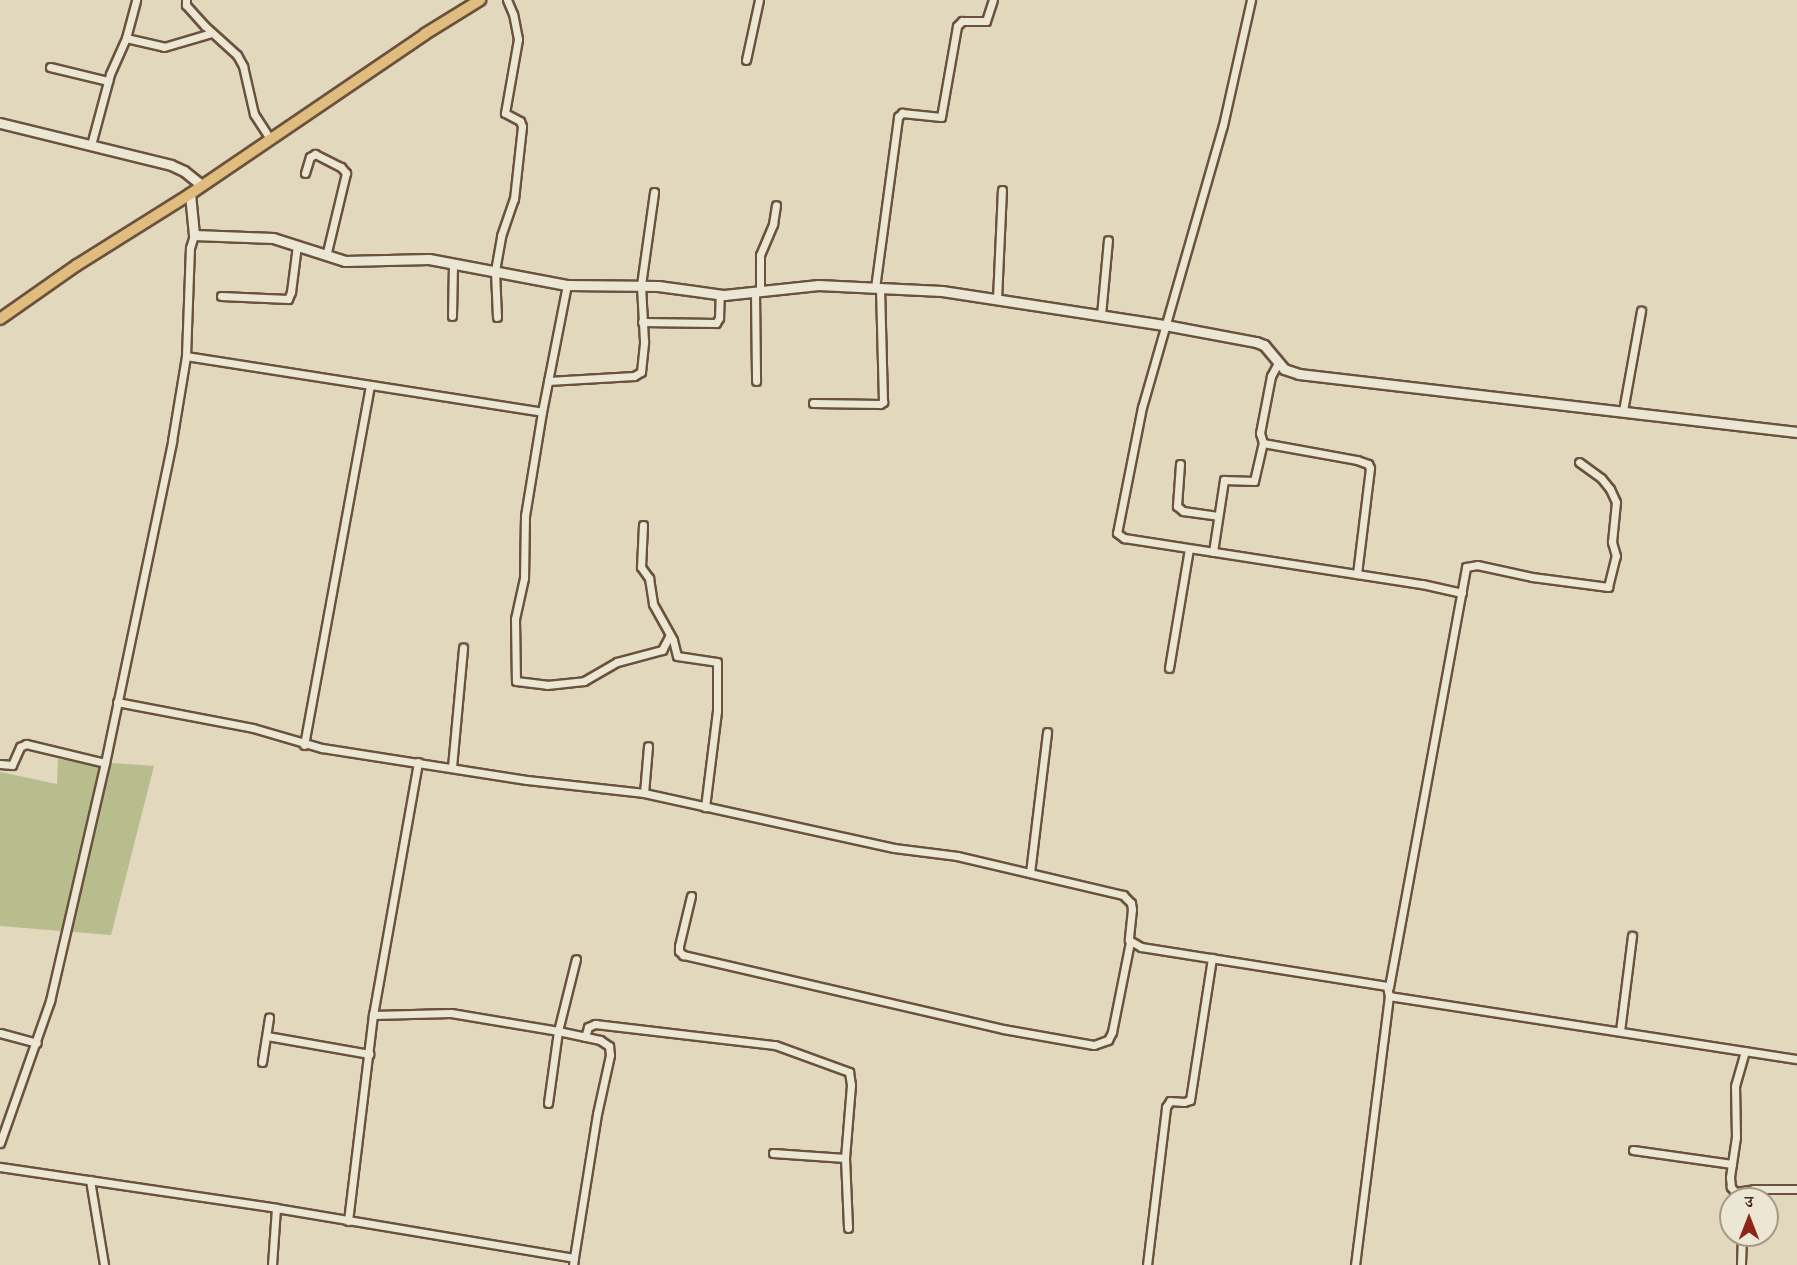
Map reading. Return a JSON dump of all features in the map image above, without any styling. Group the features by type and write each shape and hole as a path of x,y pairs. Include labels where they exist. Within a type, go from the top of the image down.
{"main road":[{"path":"0,319 77,265 190,194 425,34 480,0"}],"street":[{"path":"91,146 108,81 126,38 136,0"},
{"path":"186,0 186,5 237,55 243,66 254,114 270,140"},
{"path":"497,317 495,271 501,236 514,200 522,126 520,121 505,113 518,39 515,21 507,0"},
{"path":"746,60 759,0"},
{"path":"813,403 880,404 884,402 877,288 898,117 902,113 941,117 957,26 962,21 986,21 993,0"},
{"path":"1251,0 1223,125 1137,426 1117,533 1124,538 1357,574 1462,593"},
{"path":"126,38 164,47 212,33"},
{"path":"50,67 108,81"},
{"path":"0,123 171,165 184,171 201,185"},
{"path":"305,173 310,158 315,154 340,167 346,173 327,256"},
{"path":"998,299 1002,190"},
{"path":"548,381 639,375 643,368 641,285 654,192"},
{"path":"0,1142 50,1001 105,763 172,441 186,356 190,248 194,235 190,194"},
{"path":"756,381 760,255 773,224 776,205"},
{"path":"194,235 273,238 345,261 409,257 567,285 641,285 720,295 758,293 807,286 942,291 1165,325 1256,342 1269,351 1278,363 1299,374 1797,432"},
{"path":"1101,315 1108,240"},
{"path":"221,296 288,299 291,292 297,245"},
{"path":"452,316 453,263"},
{"path":"567,285 542,412 525,516 524,579 515,619 516,681 547,685 584,681 616,662 662,650 670,635"},
{"path":"642,322 714,323 719,318 720,295"},
{"path":"1623,411 1641,311"},
{"path":"186,356 542,412"},
{"path":"1213,552 1224,480 1254,481 1263,443 1260,433 1271,376 1278,363"},
{"path":"304,745 370,386"},
{"path":"1263,443 1357,459 1368,464 1370,476 1357,574"},
{"path":"1355,1265 1389,987 1465,570 1470,565 1532,577 1608,587 1616,556 1612,543 1616,502 1610,489 1601,478 1579,462"},
{"path":"1180,464 1177,501 1179,509 1218,516"},
{"path":"643,525 640,561 649,578 653,603 679,657 711,659 717,662 717,711 705,807"},
{"path":"1169,669 1189,549"},
{"path":"453,767 463,648"},
{"path":"117,702 253,728 304,745 527,780 644,793 1030,873 1124,896 1131,903 1132,909 1130,942 1112,1032 1108,1040 1094,1045 1003,1029 683,955 679,951 679,946 691,896"},
{"path":"1030,873 1047,732"},
{"path":"0,764 12,765 20,747 26,744 105,763"},
{"path":"644,793 648,746"},
{"path":"348,1221 373,1015 418,762"},
{"path":"1620,1031 1632,936"},
{"path":"1130,942 1141,947 1344,977 1389,987"},
{"path":"1147,1265 1166,1107 1170,1101 1190,1100 1212,958"},
{"path":"548,1103 558,1031 576,959"},
{"path":"1389,996 1797,1059"},
{"path":"0,1167 276,1208 573,1262 610,1049 606,1042 558,1031 437,1011 373,1015"},
{"path":"262,1062 269,1018"},
{"path":"585,1037 588,1027 595,1024 775,1045 844,1068 852,1076 845,1158 848,1228"},
{"path":"0,1032 37,1042"},
{"path":"267,1036 369,1054"},
{"path":"1732,1187 1730,1183 1737,1126 1735,1086 1745,1051"},
{"path":"1633,1150 1732,1164"},
{"path":"773,1153 845,1158"},
{"path":"90,1180 104,1265"},
{"path":"1779,1189 1797,1189"},
{"path":"272,1265 276,1208"},
{"path":"1741,1263 1742,1247"}],"green space":[{"path":"58,759 154,766 111,935 0,926 0,772 57,784"}]}
